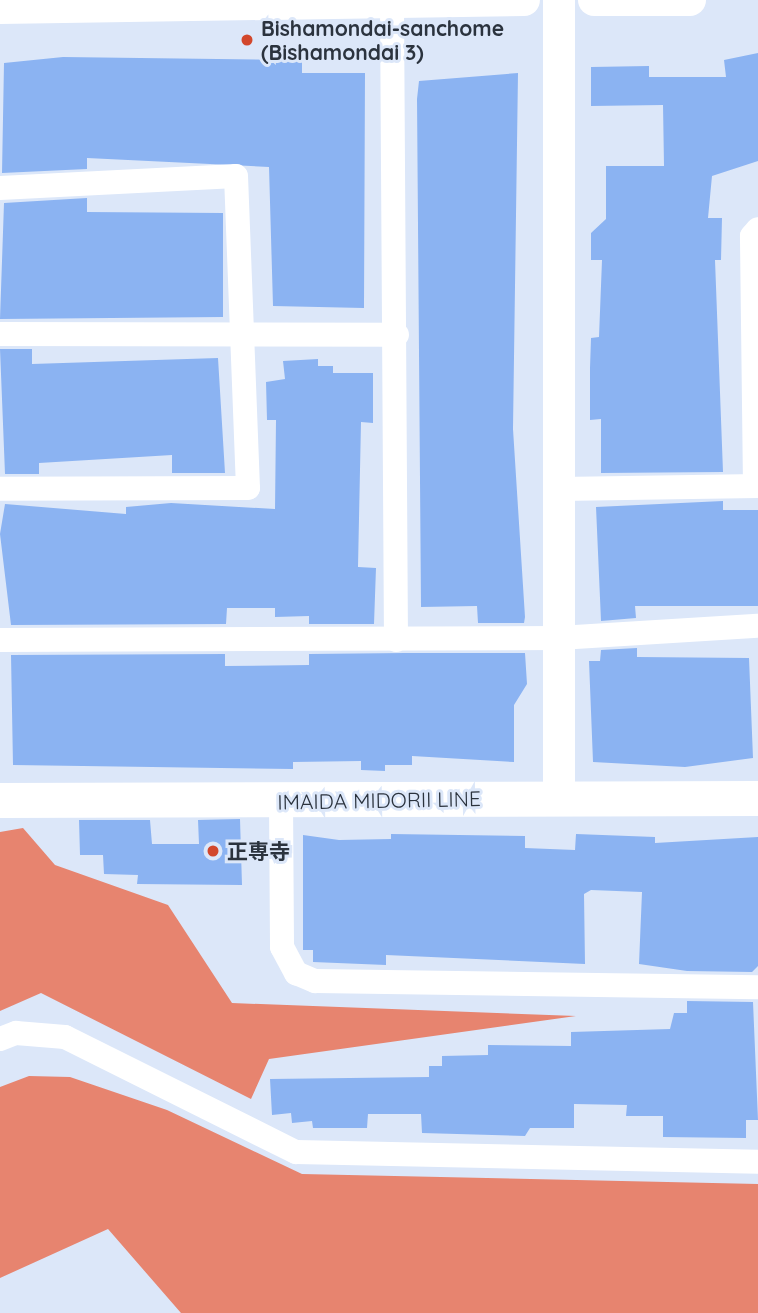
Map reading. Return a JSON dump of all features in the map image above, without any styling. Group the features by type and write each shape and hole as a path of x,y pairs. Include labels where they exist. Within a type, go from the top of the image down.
{"main road":[{"name":"IMAIDA MIDORII LINE","path":"0,800 281,802 758,798"}],"street":[{"path":"0,8 392,6 524,0"},
{"path":"559,0 559,798"},
{"path":"594,0 690,0"},
{"path":"392,6 397,335 396,640"},
{"path":"0,188 236,176 245,337 248,488 0,489"},
{"path":"560,489 757,486 751,236 758,229"},
{"path":"0,334 245,337 397,335"},
{"path":"0,640 559,638 758,626"},
{"path":"281,802 282,947 296,973 315,981 758,986"},
{"path":"0,1039 16,1033 65,1037 296,1152 758,1162"}],"shaded area":[{"path":"23,828 55,865 168,905 232,1003 576,1016 269,1059 251,1099 41,993 0,1011 0,832"},
{"path":"29,1076 70,1077 167,1110 302,1174 758,1184 758,1313 181,1313 108,1229 0,1278 0,1087"}],"building":[{"path":"758,53 758,161 712,176 708,218 722,218 721,260 715,260 723,472 601,473 601,419 590,420 590,368 591,338 599,337 602,260 591,260 591,233 606,219 606,166 664,166 663,105 591,106 591,67 649,66 649,77 726,77 724,60"},
{"path":"63,57 302,60 302,73 365,73 364,308 273,306 269,167 87,158 87,169 2,173 4,63"},
{"path":"518,73 513,429 525,617 524,623 478,623 477,606 421,607 417,99 419,81"},
{"path":"87,198 87,212 223,213 223,317 0,319 4,203"},
{"path":"0,349 32,349 32,364 218,358 225,473 172,473 172,455 39,463 39,474 5,474"},
{"path":"318,359 318,366 333,366 333,373 373,373 373,423 361,422 358,567 376,568 374,624 309,624 309,616 275,617 275,608 227,608 226,624 11,625 0,534 5,504 126,514 126,507 171,503 275,509 276,420 267,420 266,382 285,379 283,361"},
{"path":"723,501 723,510 758,510 758,606 635,606 636,618 601,621 596,507"},
{"path":"637,648 637,657 749,658 753,758 685,767 593,762 589,661 600,661 601,650"},
{"path":"525,653 527,684 514,705 514,762 412,756 412,765 385,765 385,771 361,770 361,761 293,762 293,769 13,765 11,655 225,654 225,666 309,665 309,654"},
{"path":"240,819 242,885 137,884 138,875 104,874 103,855 80,855 79,820 150,820 152,844 199,844 198,820"},
{"path":"391,834 525,836 525,848 575,850 576,834 655,837 655,843 758,837 758,966 752,972 687,971 639,964 642,892 591,890 584,894 585,964 386,955 386,965 313,962 313,950 303,950 303,835 339,840 391,839"},
{"path":"687,1001 753,1002 758,1120 746,1120 746,1138 663,1137 663,1116 626,1116 627,1105 574,1104 574,1128 530,1128 525,1136 422,1133 421,1114 368,1114 367,1128 313,1128 312,1121 292,1123 291,1113 272,1115 270,1079 429,1077 429,1066 442,1066 442,1056 488,1055 488,1045 571,1046 571,1032 670,1029 674,1013 687,1013"}],"place":[{"name":"Bishamondai-sanchome (Bishamondai 3)","path":"247,40"},
{"name":"正専寺","path":"213,851"}]}
